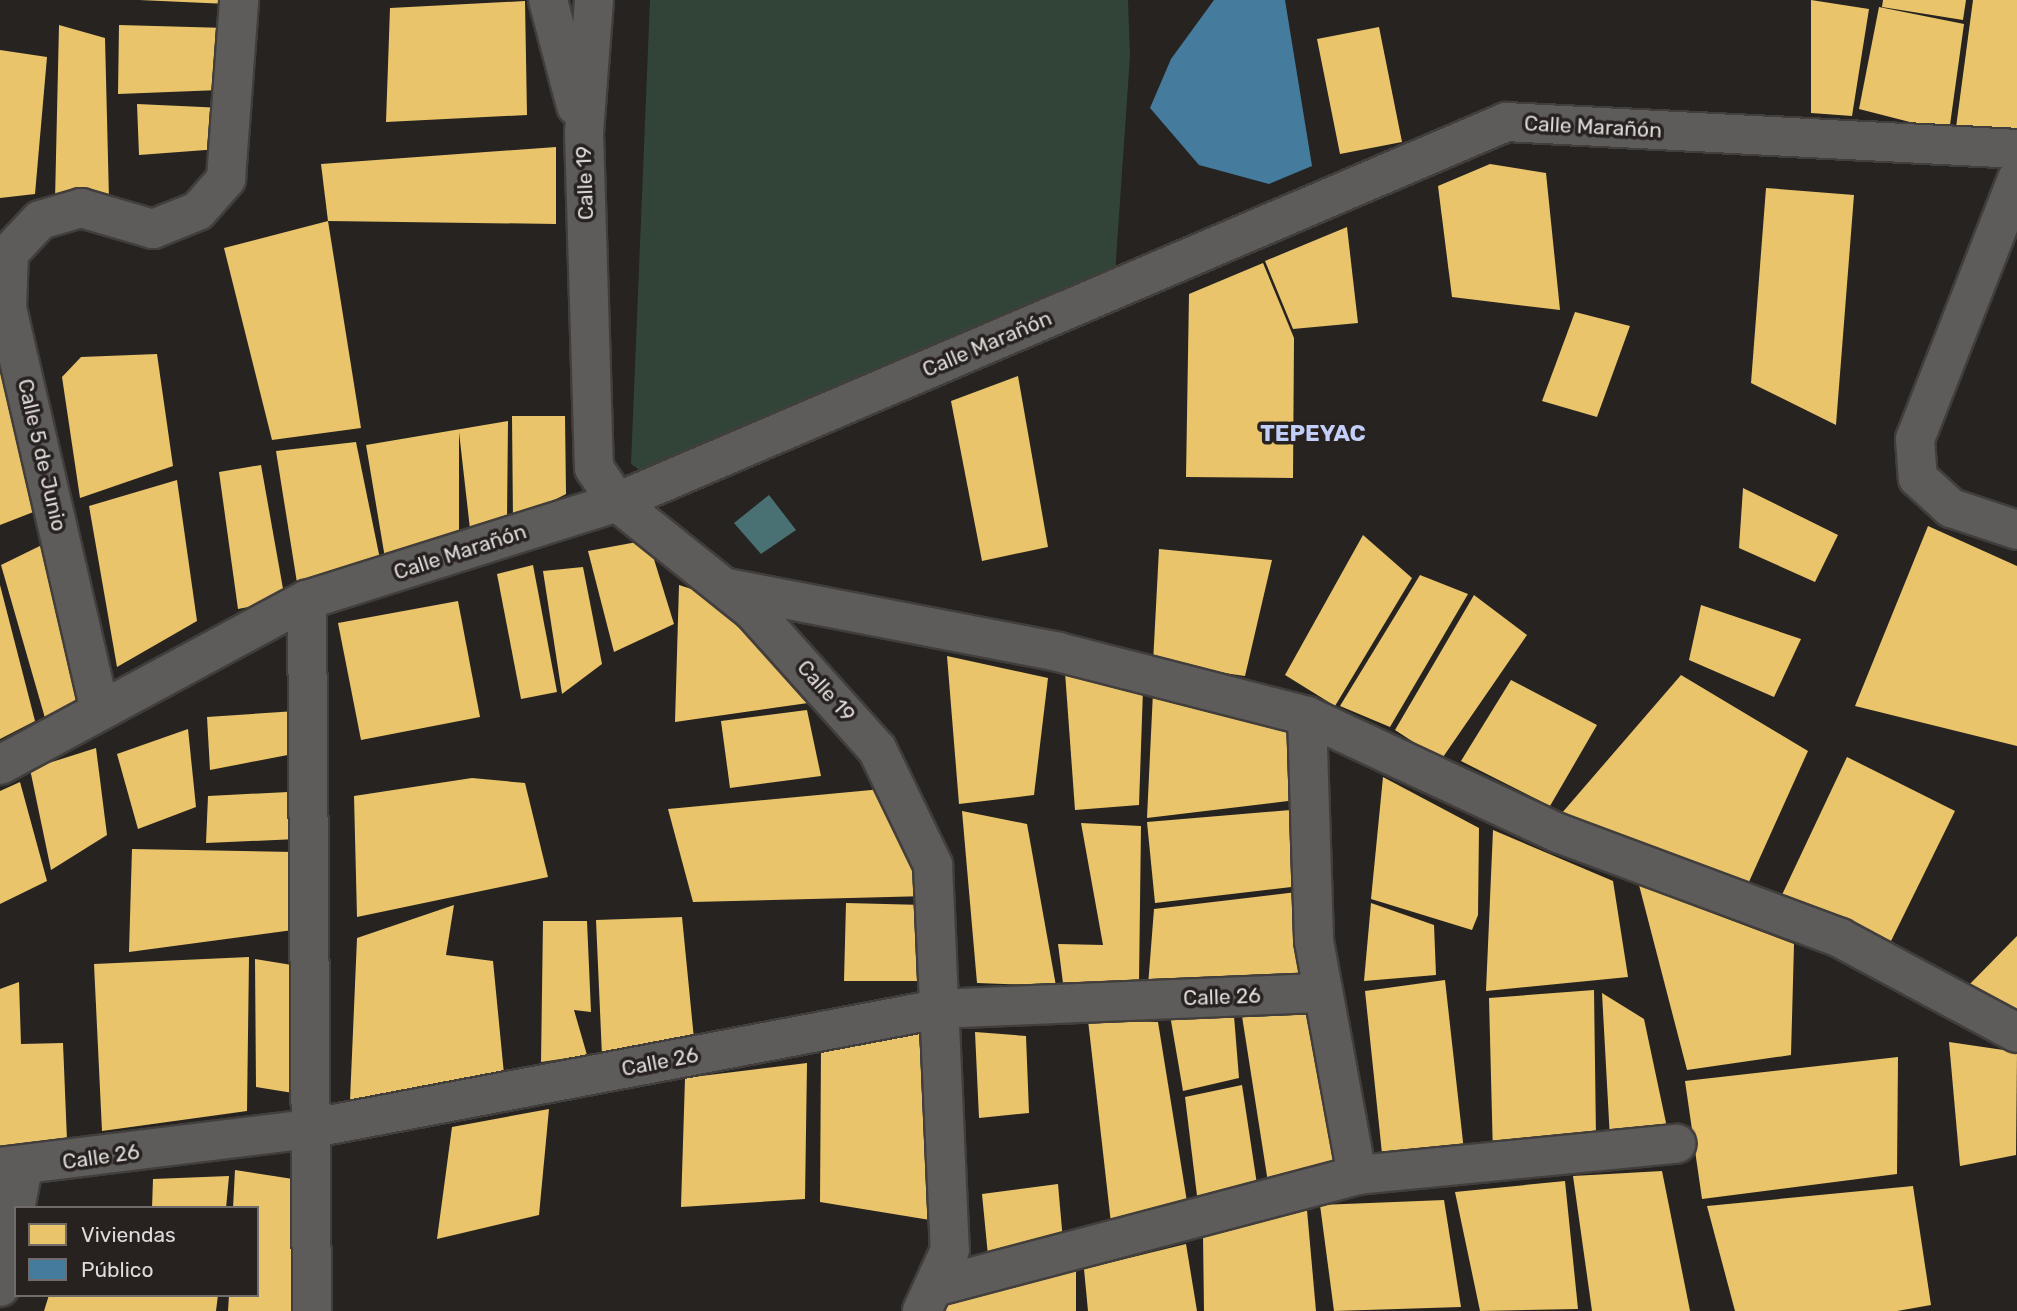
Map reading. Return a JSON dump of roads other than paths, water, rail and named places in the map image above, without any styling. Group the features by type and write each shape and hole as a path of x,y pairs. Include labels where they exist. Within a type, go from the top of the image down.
{"street":[{"name":"Calle 5 de Junio","path":"100,710 4,308 9,253 40,220 81,208 153,229 198,211 226,179 239,0"},
{"name":"Calle 19","path":"548,0 583,133"},
{"name":"Calle 19","path":"594,0 583,133 594,468 617,502 753,611 877,749 933,864 950,1250 928,1299"},
{"name":"Calle Marañón","path":"0,765 307,600 617,502 1506,122 2017,149"},
{"path":"2017,179 1915,439 1918,478 1951,508 2017,530"},
{"path":"721,587 1058,652 1307,716 1558,833 1840,938 2017,1033"},
{"path":"307,600 308,1129 312,1311"},
{"path":"1307,716 1314,941 1357,1175"},
{"name":"Calle 26","path":"11,1167 308,1129 938,1009 1323,993"},
{"path":"928,1299 1357,1175 1676,1144"},
{"path":"0,1287 11,1167"}],"water":[{"path":"769,495 796,530 761,554 734,523"}],"district":[{"name":"TEPEYAC","path":"1313,433"}]}
